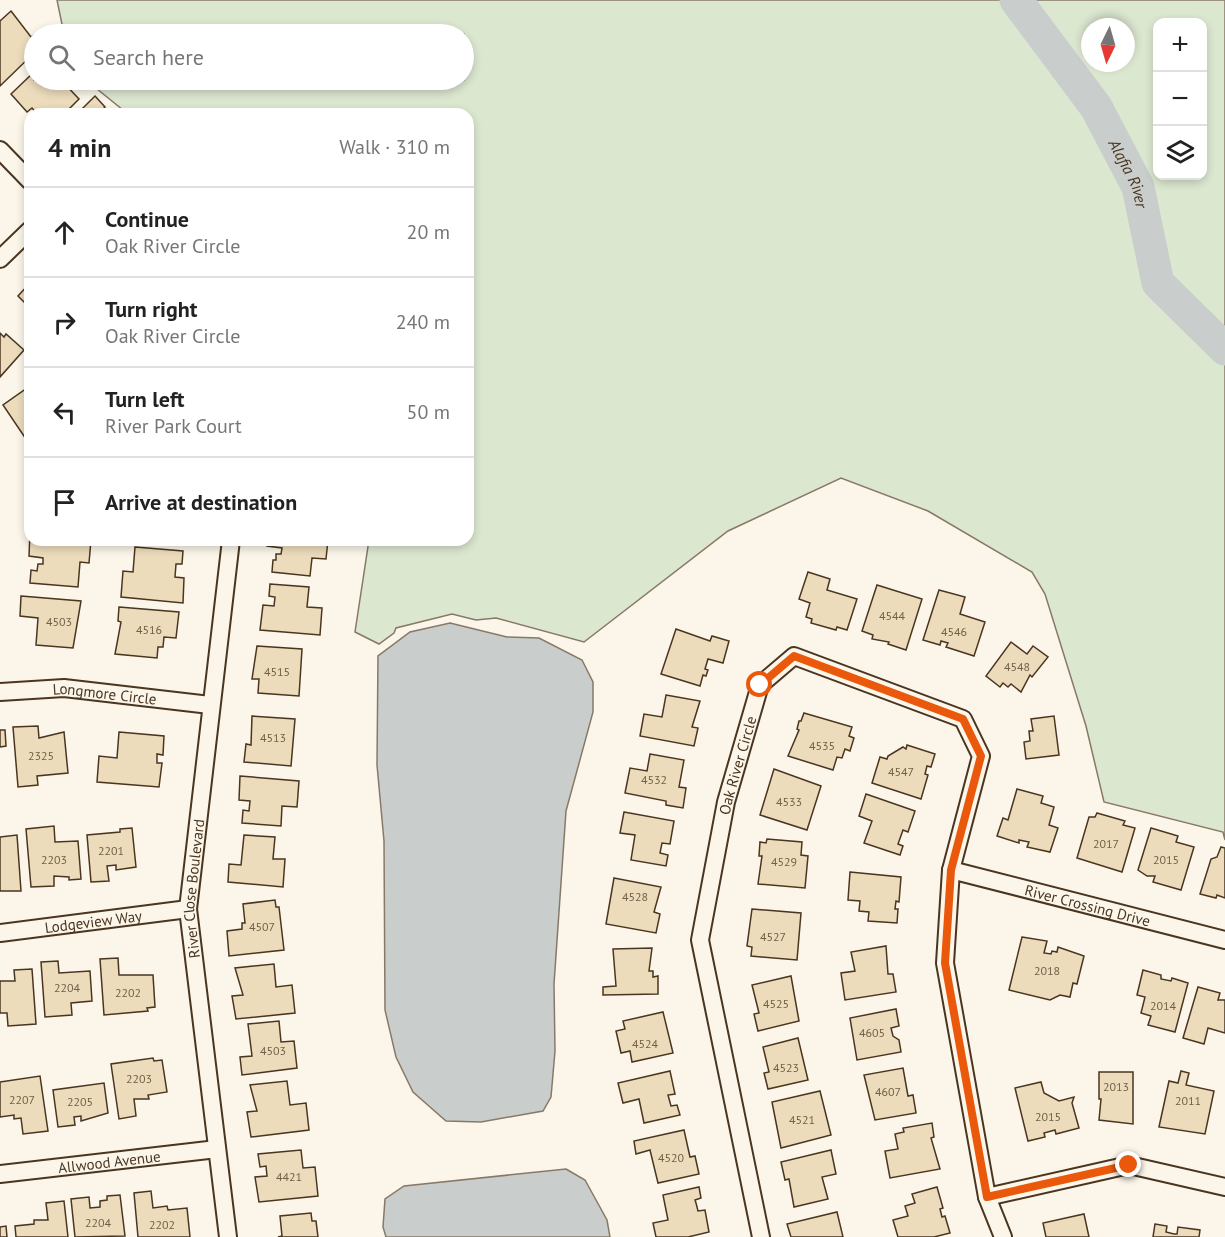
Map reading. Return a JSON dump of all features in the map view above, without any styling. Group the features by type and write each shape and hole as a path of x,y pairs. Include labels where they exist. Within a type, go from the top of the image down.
{"street":[{"path":"0,150 24,175"},
{"path":"0,259 24,236"},
{"name":"River Close Boulevard","path":"228,1237 188,909 230,546"},
{"name":"Oak River Circle","path":"761,1237 700,940 726,802 760,685 794,656 963,719 981,756 951,870 945,963 987,1197 1003,1237"},
{"name":"Longmore Circle","path":"0,692 64,688 210,705"},
{"name":"River Crossing Drive","path":"951,870 1225,940"},
{"name":"Lodgeview Way","path":"0,933 188,909"},
{"name":"Allwood Avenue","path":"0,1174 217,1149"},
{"path":"987,1197 1129,1165 1225,1187"}],"green space":[{"path":"57,0 1225,0 1225,840 1223,832 1104,802 1086,726 1045,594 1032,572 928,511 841,478 728,531 584,642 496,618 476,620 452,614 396,628 394,633 379,644 355,632 368,546 474,546 474,108 121,108 98,90 474,90 474,24 62,24"}],"shaded area":[{"path":"450,623 507,637 539,638 582,660 593,682 593,712 566,811 554,984 555,1051 551,1097 543,1111 481,1122 446,1121 413,1092 396,1057 385,1010 384,841 377,765 378,656 410,632"},
{"path":"566,1169 585,1180 607,1220 610,1237 386,1237 383,1227 385,1199 404,1186"}],"building":[{"path":"11,11 24,28 24,63 0,86 0,21"},
{"path":"24,82 24,90 70,90 79,99 70,108 24,109 11,94"},
{"path":"95,96 105,107 104,108 83,108"},
{"path":"24,290 24,302 18,296"},
{"path":"0,333 4,337 6,334 24,350 0,377"},
{"path":"24,390 24,436 3,405"},
{"path":"29,546 90,546 89,563 80,562 78,587 30,583 31,570 37,571 38,564 43,564 43,558 29,556"},
{"path":"267,546 327,546 326,559 312,558 310,576 272,572 273,560 276,560 276,554 281,554 282,548"},
{"path":"135,547 183,551 182,564 176,564 175,577 184,578 183,603 121,597 123,571 133,572"},
{"path":"808,572 830,579 827,590 857,599 847,630 837,627 836,630 811,623 812,619 806,617 810,603 799,599"},
{"path":"270,584 309,587 307,607 322,608 320,635 260,630 263,605 274,606 275,597 269,596"},
{"path":"877,585 922,599 906,650 888,644 889,642 872,639 873,635 862,631"},
{"path":"939,590 965,597 960,614 985,622 974,656 946,647 948,643 941,641 940,645 923,640"},
{"path":"21,596 81,601 73,648 36,645 38,618 20,616"},
{"path":"119,607 179,612 176,638 164,637 163,647 158,647 157,658 115,654 121,622 118,621"},
{"path":"676,629 710,641 712,636 729,641 723,663 708,659 705,669 708,670 706,676 703,675 700,686 661,674"},
{"path":"1011,642 1027,654 1033,646 1048,657 1032,677 1030,675 1021,692 1011,684 1008,687 1003,683 1000,687 986,676"},
{"path":"257,646 302,649 299,696 258,693 259,679 252,679"},
{"path":"666,695 700,701 692,727 698,728 694,746 640,736 644,714 662,717"},
{"path":"804,713 852,727 849,736 854,738 850,751 845,749 842,758 837,757 833,770 788,756 799,730 797,729 799,721"},
{"path":"252,716 295,719 291,766 244,762 246,744 251,745"},
{"path":"1054,716 1059,755 1026,759 1024,742 1030,741 1029,731 1033,731 1031,719"},
{"path":"38,726 39,738 64,732 68,773 37,776 38,785 18,787 13,727"},
{"path":"0,730 5,730 6,746 0,747"},
{"path":"119,732 164,736 163,755 157,754 157,763 162,763 159,787 97,782 99,756 117,758"},
{"path":"907,745 935,754 931,767 927,766 925,774 928,775 921,799 872,783 880,757 887,759 903,747 906,749"},
{"path":"650,754 684,760 679,787 686,788 683,808 666,805 666,801 625,793 630,768 647,771"},
{"path":"774,769 821,786 807,830 760,815"},
{"path":"240,776 299,781 297,807 282,806 281,826 242,823 243,810 249,811 250,801 239,800"},
{"path":"1017,789 1043,796 1041,803 1054,807 1049,825 1058,828 1050,852 1027,847 1029,842 1019,840 1019,843 997,836 1003,818 1008,820"},
{"path":"866,794 915,811 908,832 903,830 898,844 903,846 900,855 864,843 872,821 859,816"},
{"path":"624,812 674,821 670,844 662,843 660,853 668,855 666,866 631,860 635,835 620,833"},
{"path":"1097,813 1125,821 1123,825 1135,828 1122,872 1077,858 1089,817 1095,817"},
{"path":"54,826 55,842 78,841 81,879 69,880 69,877 54,876 54,886 31,887 26,829"},
{"path":"132,828 136,867 116,870 116,865 107,866 109,881 91,882 87,835 120,832 120,829"},
{"path":"1151,828 1178,836 1176,842 1194,847 1181,890 1153,882 1155,876 1147,876 1138,870"},
{"path":"17,835 21,891 0,891 0,837"},
{"path":"244,835 275,837 273,859 285,859 283,887 228,882 229,864 241,865"},
{"path":"767,839 802,842 801,855 808,856 805,888 758,884 762,856 759,856 760,842 766,843"},
{"path":"1221,847 1225,848 1225,898 1200,894 1211,859 1217,857"},
{"path":"850,872 901,877 899,902 896,901 895,909 898,909 897,923 868,921 869,912 859,911 860,901 848,900"},
{"path":"614,878 661,887 654,912 660,914 656,933 606,924"},
{"path":"275,900 276,907 279,907 284,950 229,956 227,931 242,929 242,923 245,923 243,904"},
{"path":"752,909 801,913 797,960 751,956 752,947 747,946"},
{"path":"1022,937 1047,941 1044,953 1057,952 1058,947 1084,956 1077,984 1073,983 1070,997 1060,995 1050,1000 1009,990"},
{"path":"886,946 888,974 893,974 896,992 845,1000 841,973 855,971 851,952"},
{"path":"652,948 649,971 653,971 653,977 658,976 658,994 603,995 603,987 616,986 613,949"},
{"path":"118,958 119,975 153,975 155,1007 147,1008 148,1011 104,1015 100,959"},
{"path":"58,961 59,973 90,971 92,1001 71,1003 72,1015 45,1017 41,962"},
{"path":"274,964 276,987 292,985 295,1013 236,1019 232,996 243,995 235,968"},
{"path":"32,969 36,1024 8,1026 7,1013 0,1013 0,981 15,981 14,970"},
{"path":"1143,970 1161,975 1161,979 1171,981 1172,978 1188,983 1175,1032 1148,1025 1151,1016 1141,1013 1145,997 1137,995"},
{"path":"791,976 799,1021 758,1031 754,1014 759,1013 752,985"},
{"path":"1198,987 1220,993 1218,1000 1225,1000 1225,1033 1208,1028 1204,1044 1183,1038"},
{"path":"896,1009 899,1026 891,1028 893,1036 899,1040 901,1052 857,1060 850,1018"},
{"path":"663,1012 673,1053 632,1062 630,1051 621,1053 616,1031 625,1029 623,1021"},
{"path":"279,1021 281,1042 294,1041 297,1068 242,1075 240,1057 252,1056 248,1024"},
{"path":"798,1038 808,1080 768,1089 764,1073 769,1072 763,1047"},
{"path":"153,1058 154,1061 162,1060 167,1092 148,1095 149,1099 134,1099 136,1116 119,1119 111,1064"},
{"path":"903,1068 908,1096 913,1095 916,1113 875,1120 864,1075"},
{"path":"670,1071 675,1094 668,1095 671,1106 677,1105 680,1115 644,1123 639,1099 623,1103 618,1083"},
{"path":"1181,1071 1189,1073 1186,1085 1214,1091 1205,1134 1159,1127 1169,1081 1178,1083"},
{"path":"1099,1072 1133,1072 1133,1124 1099,1120 1101,1099 1099,1099"},
{"path":"40,1076 48,1131 23,1134 21,1118 14,1119 14,1115 0,1117 0,1082"},
{"path":"287,1081 290,1105 306,1103 309,1130 251,1137 247,1112 257,1111 250,1085"},
{"path":"1041,1082 1044,1093 1059,1101 1074,1097 1072,1103 1079,1128 1056,1134 1055,1130 1044,1133 1045,1137 1028,1141 1015,1088"},
{"path":"104,1083 108,1113 81,1121 81,1116 74,1117 75,1125 58,1127 53,1090"},
{"path":"820,1091 831,1135 781,1148 772,1102"},
{"path":"932,1123 934,1137 931,1138 940,1169 890,1178 885,1151 898,1149 895,1134 904,1132 903,1128"},
{"path":"684,1130 690,1157 695,1156 699,1174 658,1183 650,1150 636,1154 634,1141"},
{"path":"301,1150 303,1168 315,1167 318,1196 259,1202 255,1177 267,1176 266,1166 260,1167 258,1154"},
{"path":"831,1150 836,1174 822,1177 828,1199 794,1207 789,1179 785,1180 781,1162"},
{"path":"699,1187 701,1198 695,1200 698,1211 705,1210 709,1232 688,1237 656,1237 653,1223 668,1220 663,1195"},
{"path":"937,1187 943,1208 940,1209 942,1217 945,1216 950,1233 934,1237 898,1237 893,1220 908,1216 905,1206 915,1203 912,1194"},
{"path":"151,1191 153,1208 167,1206 168,1210 187,1208 190,1237 138,1237 134,1193"},
{"path":"120,1195 125,1236 75,1237 71,1199 89,1197 90,1208 100,1207 100,1201 107,1200 107,1196"},
{"path":"64,1201 68,1237 16,1237 15,1226 34,1224 34,1220 48,1220 46,1203"},
{"path":"837,1212 843,1237 791,1237 787,1224"},
{"path":"311,1213 312,1221 316,1221 318,1237 278,1237 282,1236 280,1216"},
{"path":"1084,1214 1089,1237 1046,1237 1043,1223"},
{"path":"1155,1224 1167,1226 1166,1232 1174,1234 1177,1234 1178,1227 1200,1230 1199,1237 1153,1237"},
{"path":"6,1226 7,1237 0,1237 0,1227"}],"waterway":[{"name":"Alafia River","path":"1016,0 1096,107 1138,187 1158,283 1225,349"}],"route":[{"path":"760,685 794,656 963,719 981,756 951,870 945,963 987,1197 1129,1165"}]}
